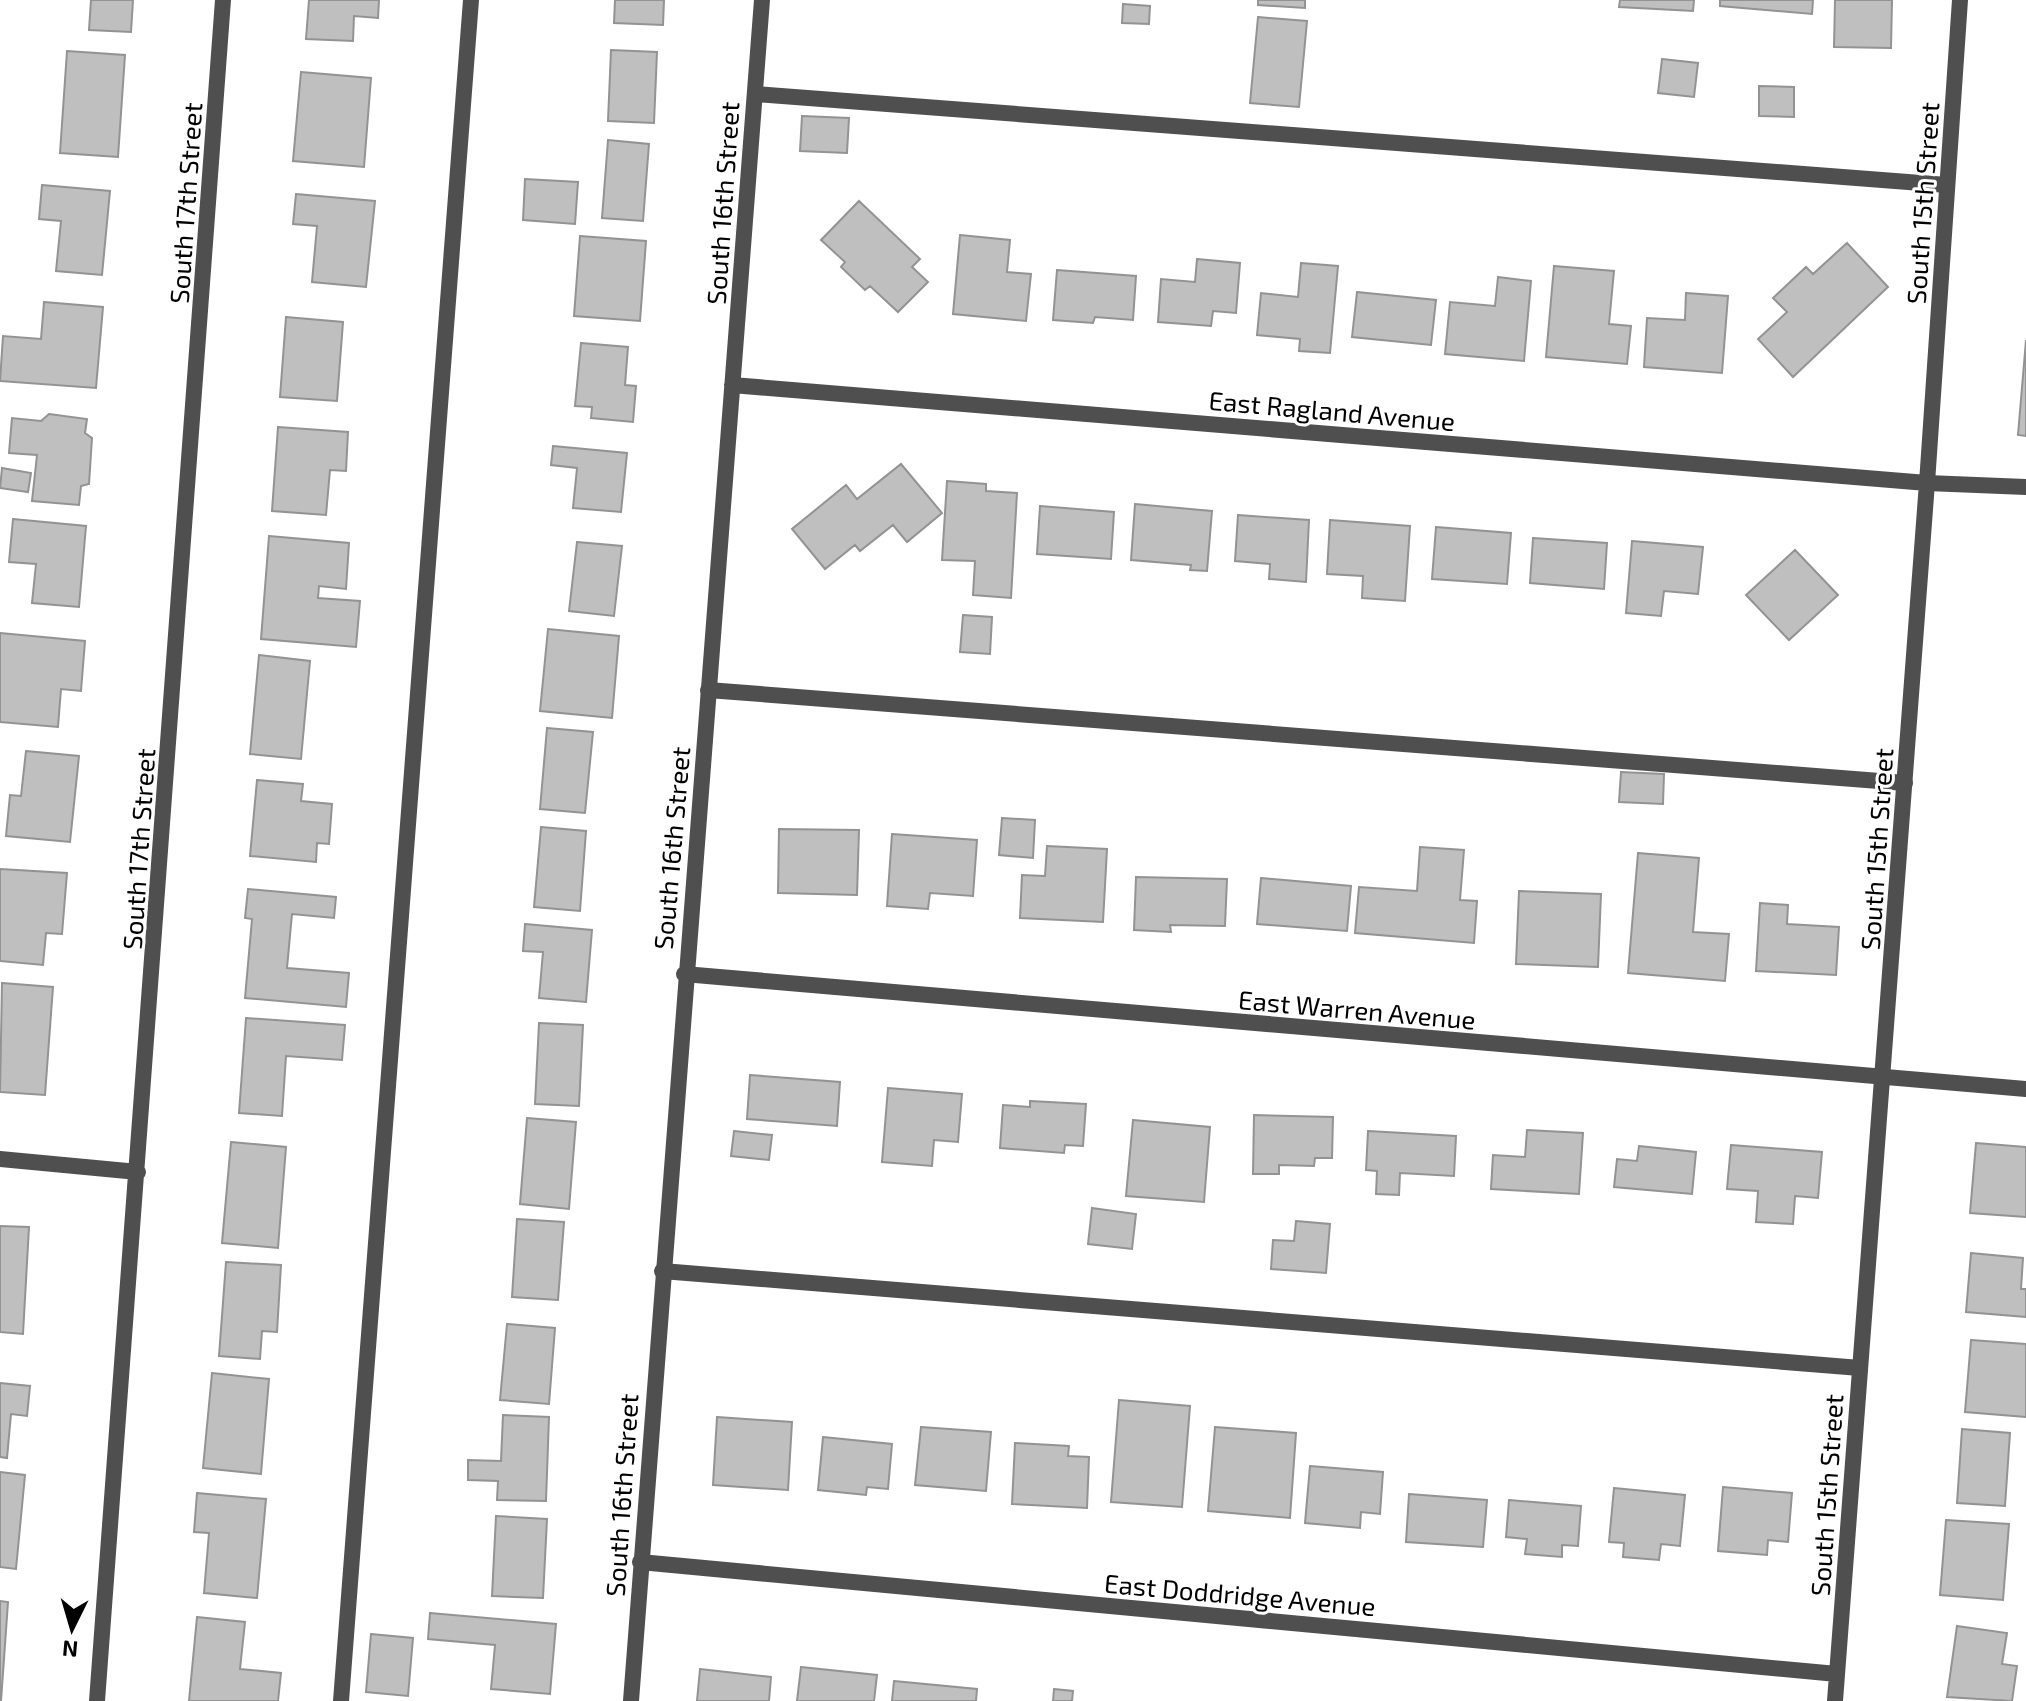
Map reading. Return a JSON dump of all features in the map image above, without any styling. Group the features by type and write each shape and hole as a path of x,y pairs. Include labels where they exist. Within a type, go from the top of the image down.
{"street":[{"name":"South 17th Street","path":"97,1701 223,0"},
{"path":"341,1701 471,0"},
{"name":"South 16th Street","path":"631,1701 684,974 762,0"},
{"name":"South 15th Street","path":"1835,1701 1905,783 1960,0"},
{"path":"755,94 1947,185"},
{"name":"East Ragland Avenue","path":"732,385 1927,483 2026,487"},
{"path":"708,690 1905,783"},
{"name":"East Warren Avenue","path":"684,974 2026,1089"},
{"path":"0,1159 138,1172"},
{"path":"662,1271 1860,1368"},
{"name":"East Doddridge Avenue","path":"640,1562 1837,1674"}],"building":[{"path":"91,0 133,0 131,32 89,30"},
{"path":"309,0 379,0 378,18 354,16 353,41 306,39"},
{"path":"615,0 664,0 663,25 614,23"},
{"path":"1258,0 1305,0 1305,8 1258,5"},
{"path":"1620,0 1694,0 1693,11 1619,7"},
{"path":"1720,0 1813,0 1812,14 1720,6"},
{"path":"1835,0 1892,0 1891,48 1834,47"},
{"path":"1123,4 1150,6 1149,24 1122,23"},
{"path":"1258,17 1307,21 1299,107 1250,103"},
{"path":"611,50 657,52 654,123 608,121"},
{"path":"67,51 125,55 118,157 60,153"},
{"path":"1662,59 1698,63 1694,97 1658,93"},
{"path":"301,72 371,78 364,167 293,161"},
{"path":"1759,86 1794,87 1794,117 1759,116"},
{"path":"802,116 849,118 847,153 800,151"},
{"path":"608,140 649,144 643,221 602,218"},
{"path":"525,179 578,182 575,224 523,220"},
{"path":"42,185 110,191 102,275 56,271 61,221 39,219"},
{"path":"296,194 375,201 366,287 312,282 317,226 293,224"},
{"path":"859,201 920,259 912,267 928,282 898,312 870,286 865,290 841,267 845,262 821,240"},
{"path":"960,235 1010,240 1007,272 1031,274 1026,321 953,314"},
{"path":"580,236 646,241 640,321 574,316"},
{"path":"1847,243 1888,287 1793,377 1758,339 1787,312 1773,298 1806,267 1813,274"},
{"path":"1197,259 1240,263 1236,313 1213,311 1211,326 1158,322 1161,279 1195,282"},
{"path":"1301,263 1338,266 1330,353 1299,351 1300,339 1257,335 1261,293 1298,297"},
{"path":"1554,266 1614,271 1609,324 1631,326 1627,364 1546,357"},
{"path":"1057,270 1136,276 1133,320 1095,317 1093,323 1053,320"},
{"path":"1498,277 1531,281 1524,361 1445,354 1450,302 1495,306"},
{"path":"1357,292 1436,300 1431,345 1352,337"},
{"path":"1686,293 1728,296 1722,373 1644,367 1647,318 1685,320"},
{"path":"44,302 103,307 96,388 0,381 3,336 41,339"},
{"path":"286,317 343,322 337,401 280,397"},
{"path":"2026,340 2026,436 2018,435"},
{"path":"581,343 628,347 625,385 636,386 633,422 591,418 592,407 575,406"},
{"path":"49,414 87,419 85,433 92,438 89,484 81,486 79,505 32,501 37,455 9,453 12,418 41,421"},
{"path":"278,427 348,432 346,471 330,470 326,515 272,511"},
{"path":"553,446 627,453 621,512 573,508 577,468 551,465"},
{"path":"901,464 942,513 907,542 893,525 860,551 855,545 825,569 792,529 846,485 857,499"},
{"path":"2,468 31,473 28,492 0,488"},
{"path":"947,481 986,484 986,491 1017,493 1011,598 973,595 975,561 942,560"},
{"path":"1135,504 1212,511 1207,571 1190,570 1191,565 1131,560"},
{"path":"1040,506 1114,512 1111,559 1037,554"},
{"path":"1238,515 1309,520 1306,582 1269,579 1270,564 1235,561"},
{"path":"13,519 86,526 79,607 32,603 36,564 9,562"},
{"path":"1330,520 1410,526 1405,601 1362,598 1363,576 1327,574"},
{"path":"1436,527 1511,533 1507,584 1432,579"},
{"path":"269,536 349,543 346,589 319,586 318,598 360,601 356,647 261,639"},
{"path":"1533,538 1607,543 1604,589 1530,583"},
{"path":"1632,541 1703,547 1698,594 1664,591 1661,616 1626,613"},
{"path":"577,542 622,546 614,616 569,611"},
{"path":"1795,550 1838,595 1789,640 1746,595"},
{"path":"963,615 992,617 990,654 960,652"},
{"path":"548,629 619,636 612,718 540,711"},
{"path":"0,633 85,641 81,691 61,689 58,727 0,722"},
{"path":"259,655 310,661 301,759 250,754"},
{"path":"547,728 593,732 585,813 540,809"},
{"path":"26,751 79,756 70,842 6,836 10,795 21,796"},
{"path":"1621,772 1664,774 1663,804 1619,802"},
{"path":"257,780 303,784 301,801 332,804 329,844 317,843 316,862 250,856"},
{"path":"1002,818 1035,820 1033,858 999,855"},
{"path":"541,827 586,831 580,911 534,907"},
{"path":"779,829 859,830 857,895 778,893"},
{"path":"892,834 977,840 973,896 930,893 928,909 887,906"},
{"path":"1047,846 1107,849 1103,922 1020,918 1022,875 1045,876"},
{"path":"1420,847 1464,850 1460,900 1477,901 1474,943 1355,933 1359,887 1417,891"},
{"path":"1638,853 1699,858 1693,932 1729,934 1725,981 1628,973"},
{"path":"0,869 67,873 62,934 46,933 43,965 0,961"},
{"path":"1136,877 1227,879 1225,926 1170,925 1171,932 1134,930"},
{"path":"1261,878 1351,886 1347,931 1257,924"},
{"path":"248,889 336,897 334,918 292,914 287,968 349,973 346,1007 245,998 252,919 245,918"},
{"path":"1519,891 1601,894 1598,967 1516,964"},
{"path":"1760,903 1788,905 1787,924 1839,927 1836,975 1756,971"},
{"path":"525,924 592,930 586,1002 539,998 543,952 523,951"},
{"path":"2,983 53,987 45,1095 0,1092"},
{"path":"246,1018 345,1025 342,1060 286,1056 282,1116 239,1113"},
{"path":"539,1023 583,1025 579,1106 535,1104"},
{"path":"750,1075 840,1082 837,1126 747,1119"},
{"path":"888,1088 962,1094 958,1142 934,1140 932,1166 882,1162"},
{"path":"1030,1101 1086,1104 1083,1146 1065,1145 1064,1153 1000,1148 1003,1105 1030,1107"},
{"path":"1254,1115 1333,1117 1332,1158 1315,1158 1314,1166 1279,1165 1279,1174 1253,1174"},
{"path":"527,1118 576,1122 569,1209 520,1204"},
{"path":"1133,1120 1210,1127 1204,1202 1126,1196"},
{"path":"1527,1130 1583,1133 1579,1194 1491,1189 1493,1155 1525,1157"},
{"path":"734,1131 772,1135 769,1160 731,1156"},
{"path":"1368,1131 1456,1136 1454,1176 1400,1173 1399,1195 1376,1194 1377,1171 1366,1170"},
{"path":"231,1142 286,1147 278,1248 222,1243"},
{"path":"1976,1143 2026,1147 2026,1217 1970,1213"},
{"path":"1731,1145 1822,1152 1818,1198 1795,1196 1793,1224 1756,1222 1758,1191 1727,1189"},
{"path":"1639,1146 1696,1152 1692,1194 1614,1187 1617,1159 1637,1161"},
{"path":"1092,1208 1136,1214 1132,1249 1088,1244"},
{"path":"517,1219 564,1222 558,1300 512,1297"},
{"path":"1296,1221 1330,1224 1326,1273 1271,1269 1273,1240 1294,1241"},
{"path":"0,1226 29,1227 23,1334 0,1332"},
{"path":"1971,1253 2023,1258 2021,1289 2026,1289 2026,1317 1966,1312"},
{"path":"226,1262 281,1265 277,1332 262,1331 260,1359 219,1356"},
{"path":"507,1324 555,1328 549,1404 500,1400"},
{"path":"1971,1340 2026,1344 2026,1417 1965,1412"},
{"path":"212,1373 269,1379 261,1474 203,1468"},
{"path":"0,1383 30,1386 27,1416 11,1414 7,1458 0,1457"},
{"path":"1119,1400 1190,1406 1182,1507 1111,1502"},
{"path":"503,1415 549,1417 546,1501 497,1500 498,1481 468,1480 468,1460 501,1461"},
{"path":"717,1417 792,1422 788,1490 713,1485"},
{"path":"921,1427 991,1432 986,1491 915,1485"},
{"path":"1215,1427 1296,1433 1290,1518 1208,1511"},
{"path":"1962,1429 2010,1433 2005,1506 1957,1503"},
{"path":"823,1437 892,1444 888,1489 867,1487 866,1495 818,1490"},
{"path":"1015,1443 1069,1446 1068,1456 1089,1457 1087,1508 1012,1504"},
{"path":"1310,1466 1383,1472 1380,1514 1361,1512 1360,1528 1305,1523"},
{"path":"0,1472 25,1475 16,1569 0,1567"},
{"path":"1723,1487 1792,1493 1788,1542 1768,1540 1767,1555 1718,1551"},
{"path":"1614,1488 1685,1495 1680,1546 1661,1544 1659,1560 1623,1557 1624,1543 1609,1542"},
{"path":"197,1493 266,1499 257,1598 204,1593 209,1533 194,1532"},
{"path":"1409,1494 1487,1500 1483,1547 1406,1542"},
{"path":"1509,1500 1581,1506 1578,1546 1562,1545 1562,1557 1525,1554 1527,1539 1506,1537"},
{"path":"496,1516 547,1519 543,1598 492,1596"},
{"path":"1946,1520 2009,1524 2003,1600 1940,1595"},
{"path":"0,1601 8,1602 1,1701 0,1701"},
{"path":"430,1613 556,1624 550,1694 491,1689 495,1645 428,1639"},
{"path":"197,1617 245,1622 240,1669 281,1673 278,1701 189,1701"},
{"path":"1957,1626 2007,1633 2002,1664 2017,1666 2012,1701 1947,1697"},
{"path":"371,1634 413,1638 408,1696 366,1692"},
{"path":"801,1667 877,1675 874,1701 797,1701"},
{"path":"700,1669 771,1677 769,1701 697,1701"},
{"path":"894,1681 977,1689 976,1701 892,1701"},
{"path":"1054,1689 1073,1691 1072,1701 1053,1701"}]}
